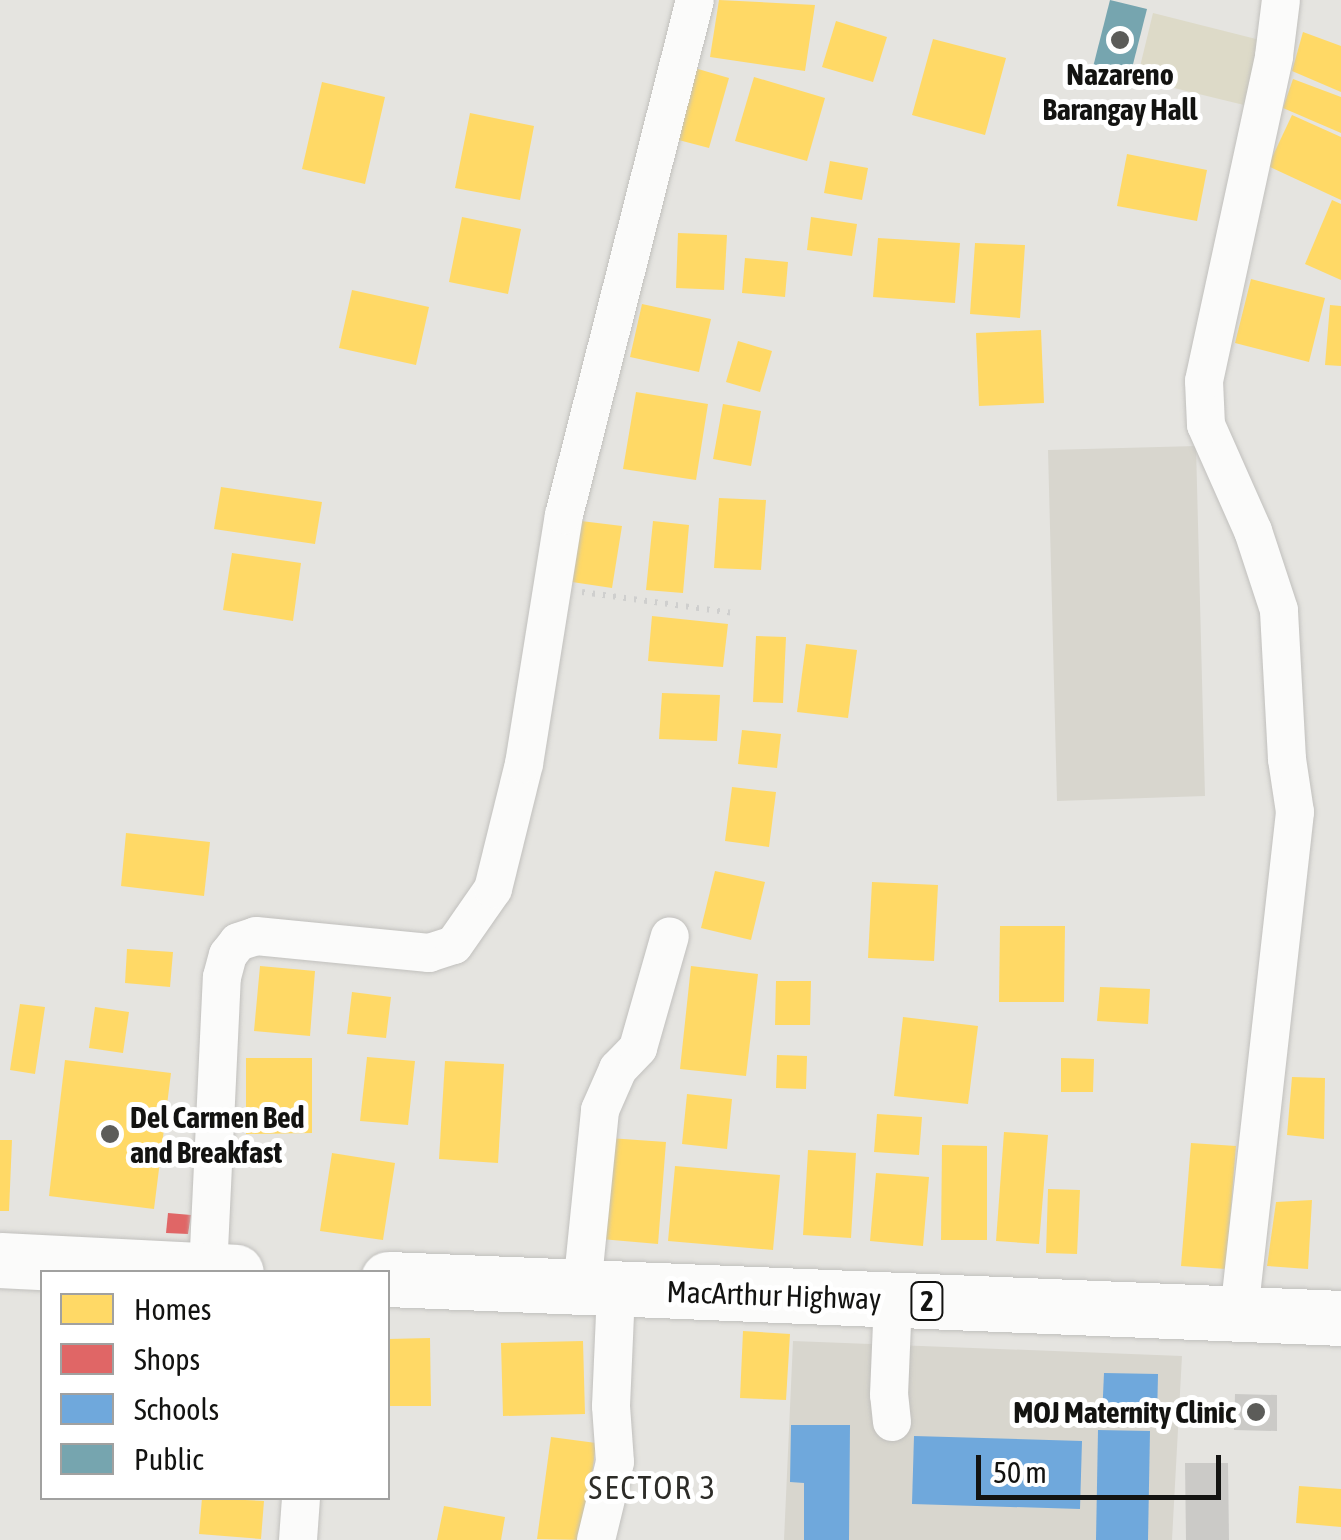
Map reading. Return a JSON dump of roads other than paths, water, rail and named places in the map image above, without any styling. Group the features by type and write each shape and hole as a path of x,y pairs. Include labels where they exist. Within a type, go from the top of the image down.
{"highway":[{"path":"0,1260 189,1270"},
{"name":"MacArthur Highway","path":"390,1279 1341,1318"}],"street":[{"path":"208,1270 222,977 228,956 238,942 256,936 429,953 454,945 493,889 524,764 568,498 695,0"},
{"path":"1239,1314 1295,812 1287,759 1279,610 1253,531 1206,424 1204,381 1274,56 1281,0"},
{"path":"596,1540 615,1462 599,1289 600,1110 618,1069 638,1048 670,936"},
{"path":"892,1422 889,1395 893,1300"},
{"path":"298,1540 300,1500"}],"place":[{"name":"Nazareno Barangay Hall","path":"1120,40"},
{"name":"Del Carmen Bed and Breakfast","path":"110,1134"},
{"name":"MOJ Maternity Clinic","path":"1256,1412"}],"district":[{"name":"SECTOR 3","path":"653,1488"}]}
